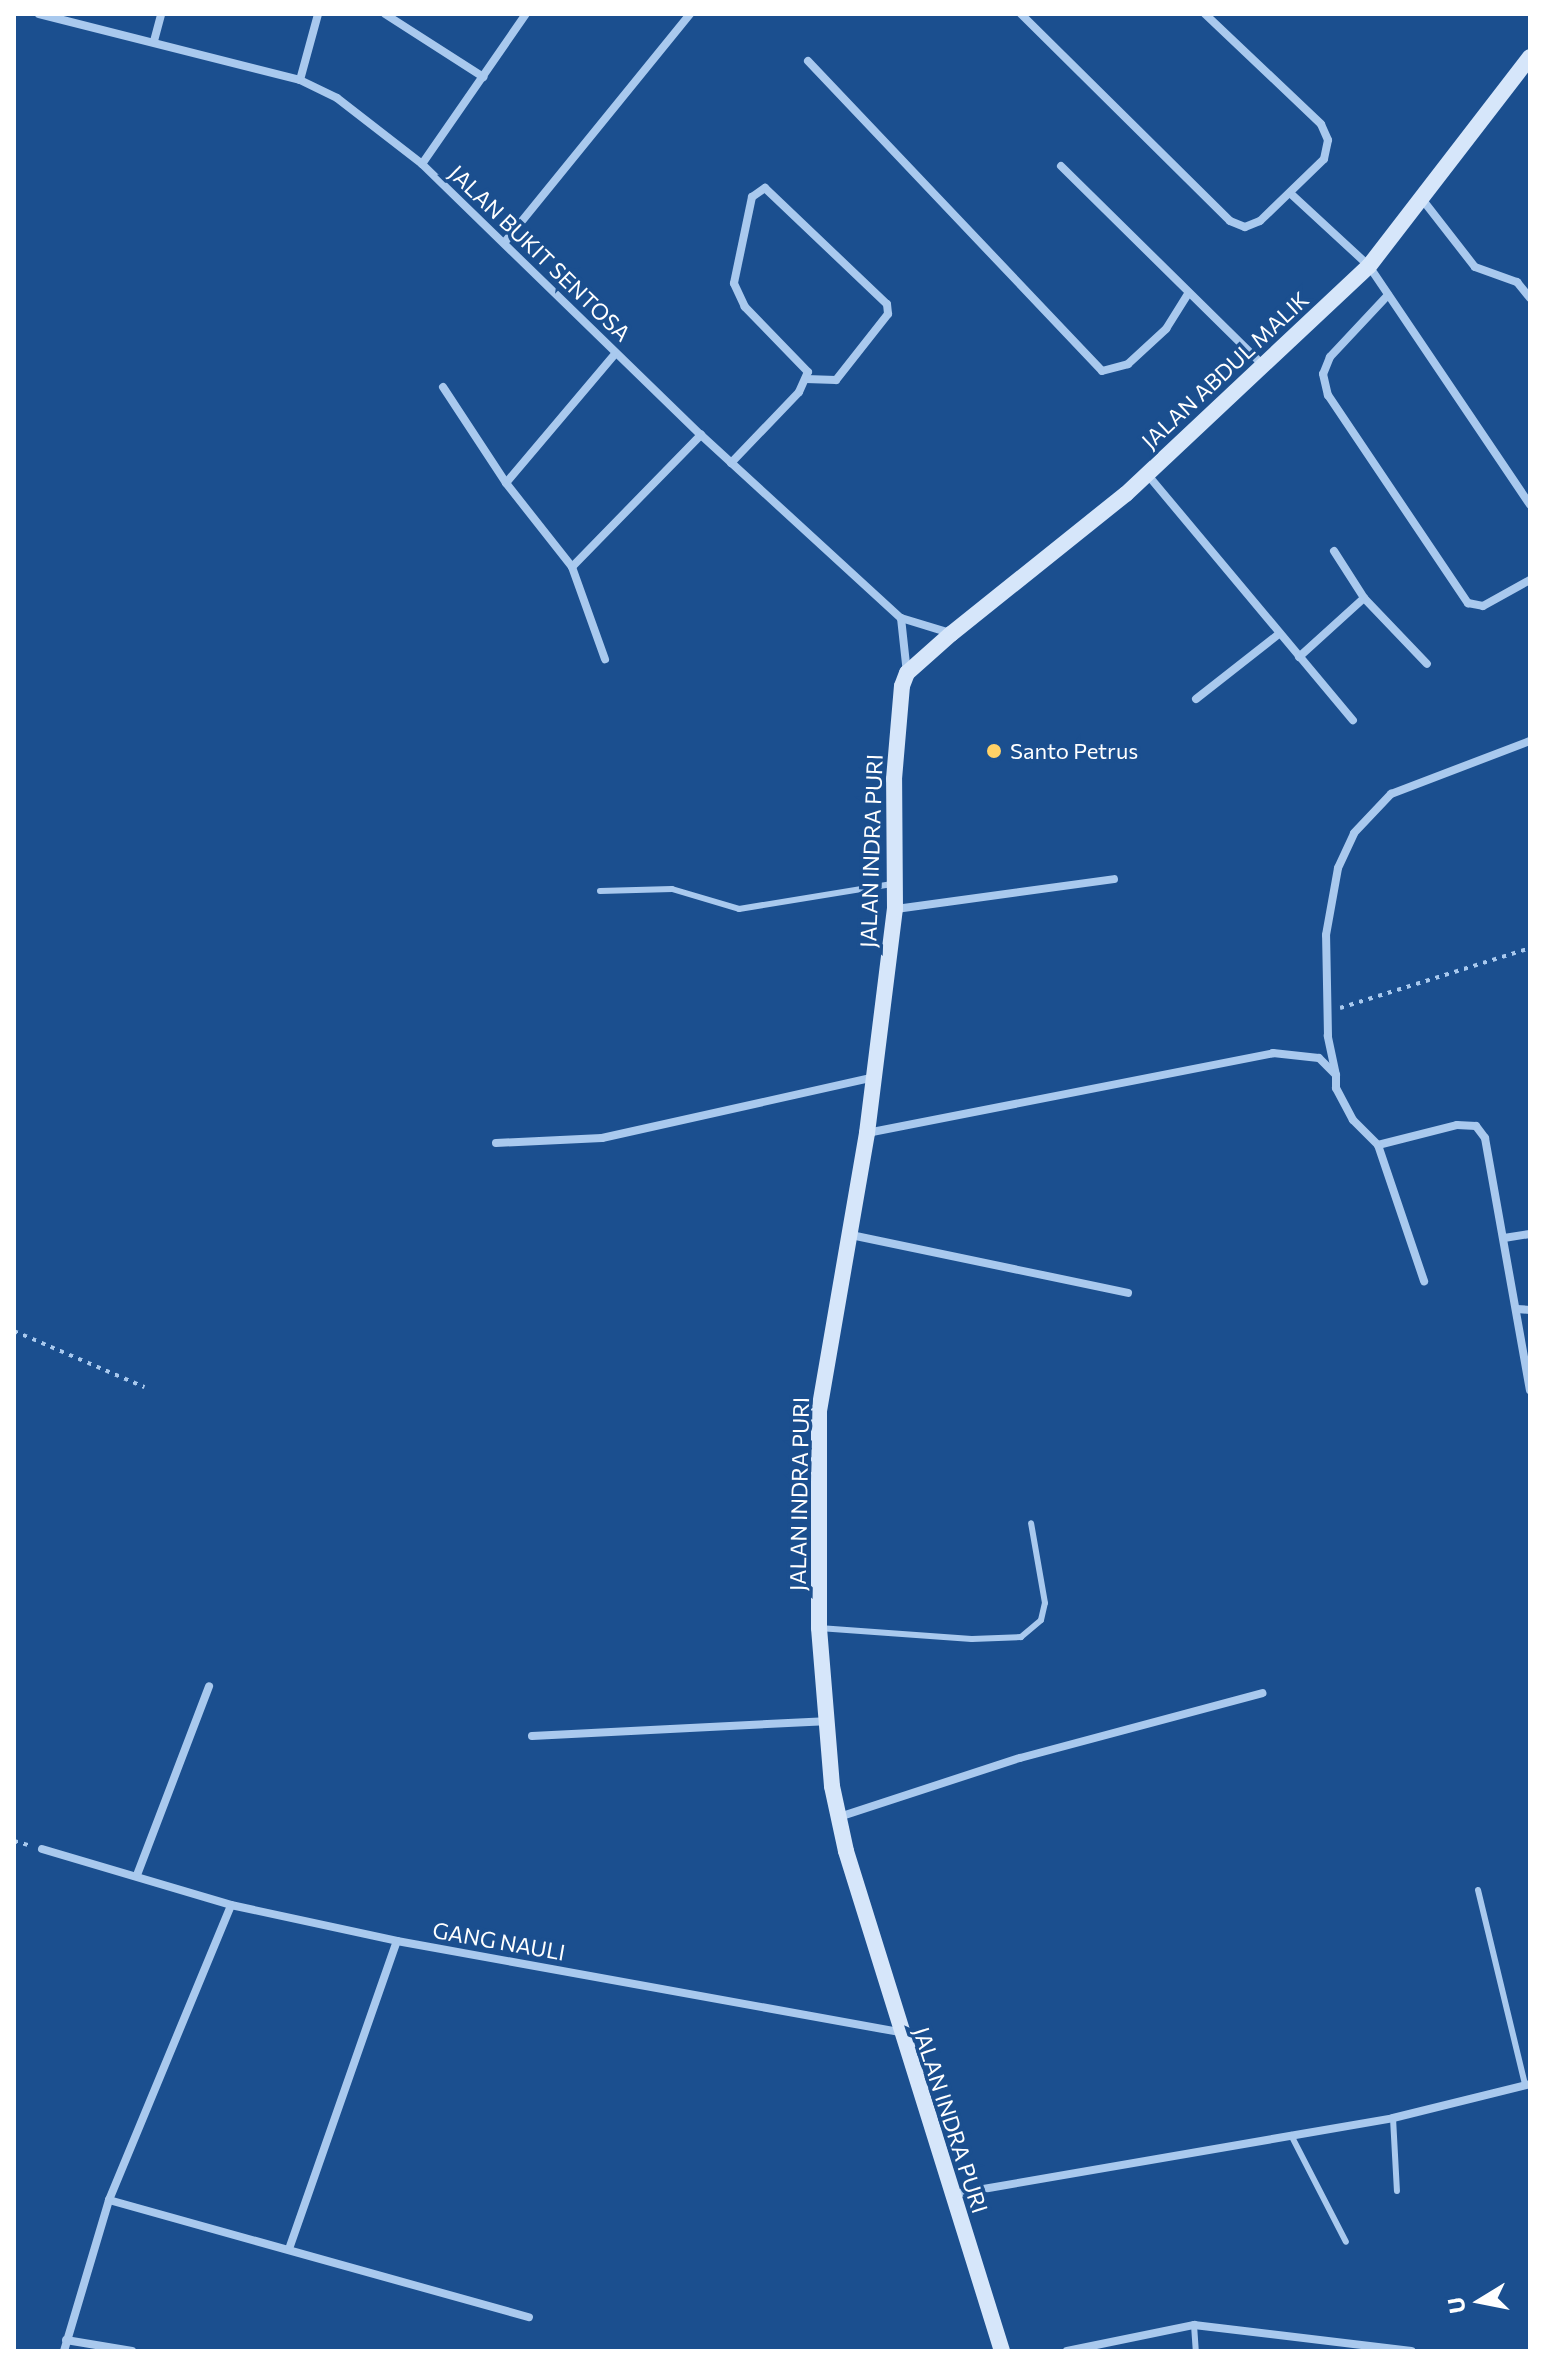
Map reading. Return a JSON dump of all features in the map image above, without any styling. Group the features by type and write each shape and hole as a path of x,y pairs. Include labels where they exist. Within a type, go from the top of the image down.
{"street":[{"name":"JALAN BUKIT SENTOSA","path":"39,14 300,80 337,98 422,164 701,435 901,618 951,634"},
{"path":"154,41 161,14"},
{"path":"300,80 318,14"},
{"path":"385,14 483,77"},
{"path":"422,164 526,14"},
{"path":"504,243 690,14"},
{"path":"1021,14 1230,221 1245,227 1260,221 1324,159 1328,140 1321,124 1205,14"},
{"name":"JALAN ABDUL MALIK","path":"907,673 1147,474 1369,266 1530,57"},
{"path":"808,61 1102,371 1128,364 1166,329 1187,295"},
{"path":"1061,166 1187,295 1264,365"},
{"path":"731,463 806,379 804,362 745,307 734,283 752,197 765,188 777,193 887,304 888,314 836,380 806,379"},
{"path":"1290,193 1369,266 1530,505"},
{"path":"1422,199 1475,267 1517,282 1530,298"},
{"path":"1388,295 1330,357 1323,374 1328,395 1468,603 1483,606 1530,580"},
{"path":"506,483 616,353"},
{"path":"443,387 506,483 572,567 605,659"},
{"path":"572,567 701,435"},
{"path":"1147,474 1353,720"},
{"path":"1334,551 1364,598 1427,664"},
{"path":"1299,657 1364,598"},
{"name":"JALAN INDRA PURI","path":"901,618 907,673 894,779 892,884 895,909 867,1133 819,1411 819,1628 825,1721 838,1817 899,2032 1002,2351"},
{"path":"1196,699 1279,634"},
{"path":"1424,1281 1378,1145 1353,1120 1336,1088 1326,1012 1330,900 1338,868 1354,833 1391,794 1530,741"},
{"path":"895,909 1114,879"},
{"path":"867,1133 1273,1053 1319,1058 1336,1075"},
{"path":"496,1143 602,1138 875,1077"},
{"path":"1378,1145 1457,1125 1476,1126 1485,1138 1530,1390"},
{"path":"1504,1238 1530,1234"},
{"path":"851,1235 1128,1293"},
{"path":"1517,1309 1530,1310"},
{"path":"137,1875 209,1686"},
{"path":"838,1817 1020,1758 1262,1693"},
{"path":"532,1736 825,1721"},
{"name":"GANG NAULI","path":"42,1849 231,1905 397,1941 899,2032"},
{"path":"64,2351 109,2200 231,1905"},
{"path":"289,2249 397,1941"},
{"path":"953,2194 1393,2118 1528,2084"},
{"path":"109,2200 529,2317"},
{"path":"1067,2351 1194,2325 1411,2351"},
{"path":"66,2340 132,2351"}],"lane":[{"path":"600,891 672,889 739,909 892,884"},
{"path":"819,1628 972,1639 1021,1637 1041,1620 1045,1603 1031,1523"},
{"path":"1478,1890 1528,2084"},
{"path":"1393,2118 1397,2191"},
{"path":"1291,2135 1346,2242"},
{"path":"1194,2325 1196,2351"}],"path":[{"path":"1326,1012 1530,948"},
{"path":"14,1331 144,1387"}],"place":[{"name":"Santo Petrus","path":"994,751"}]}
